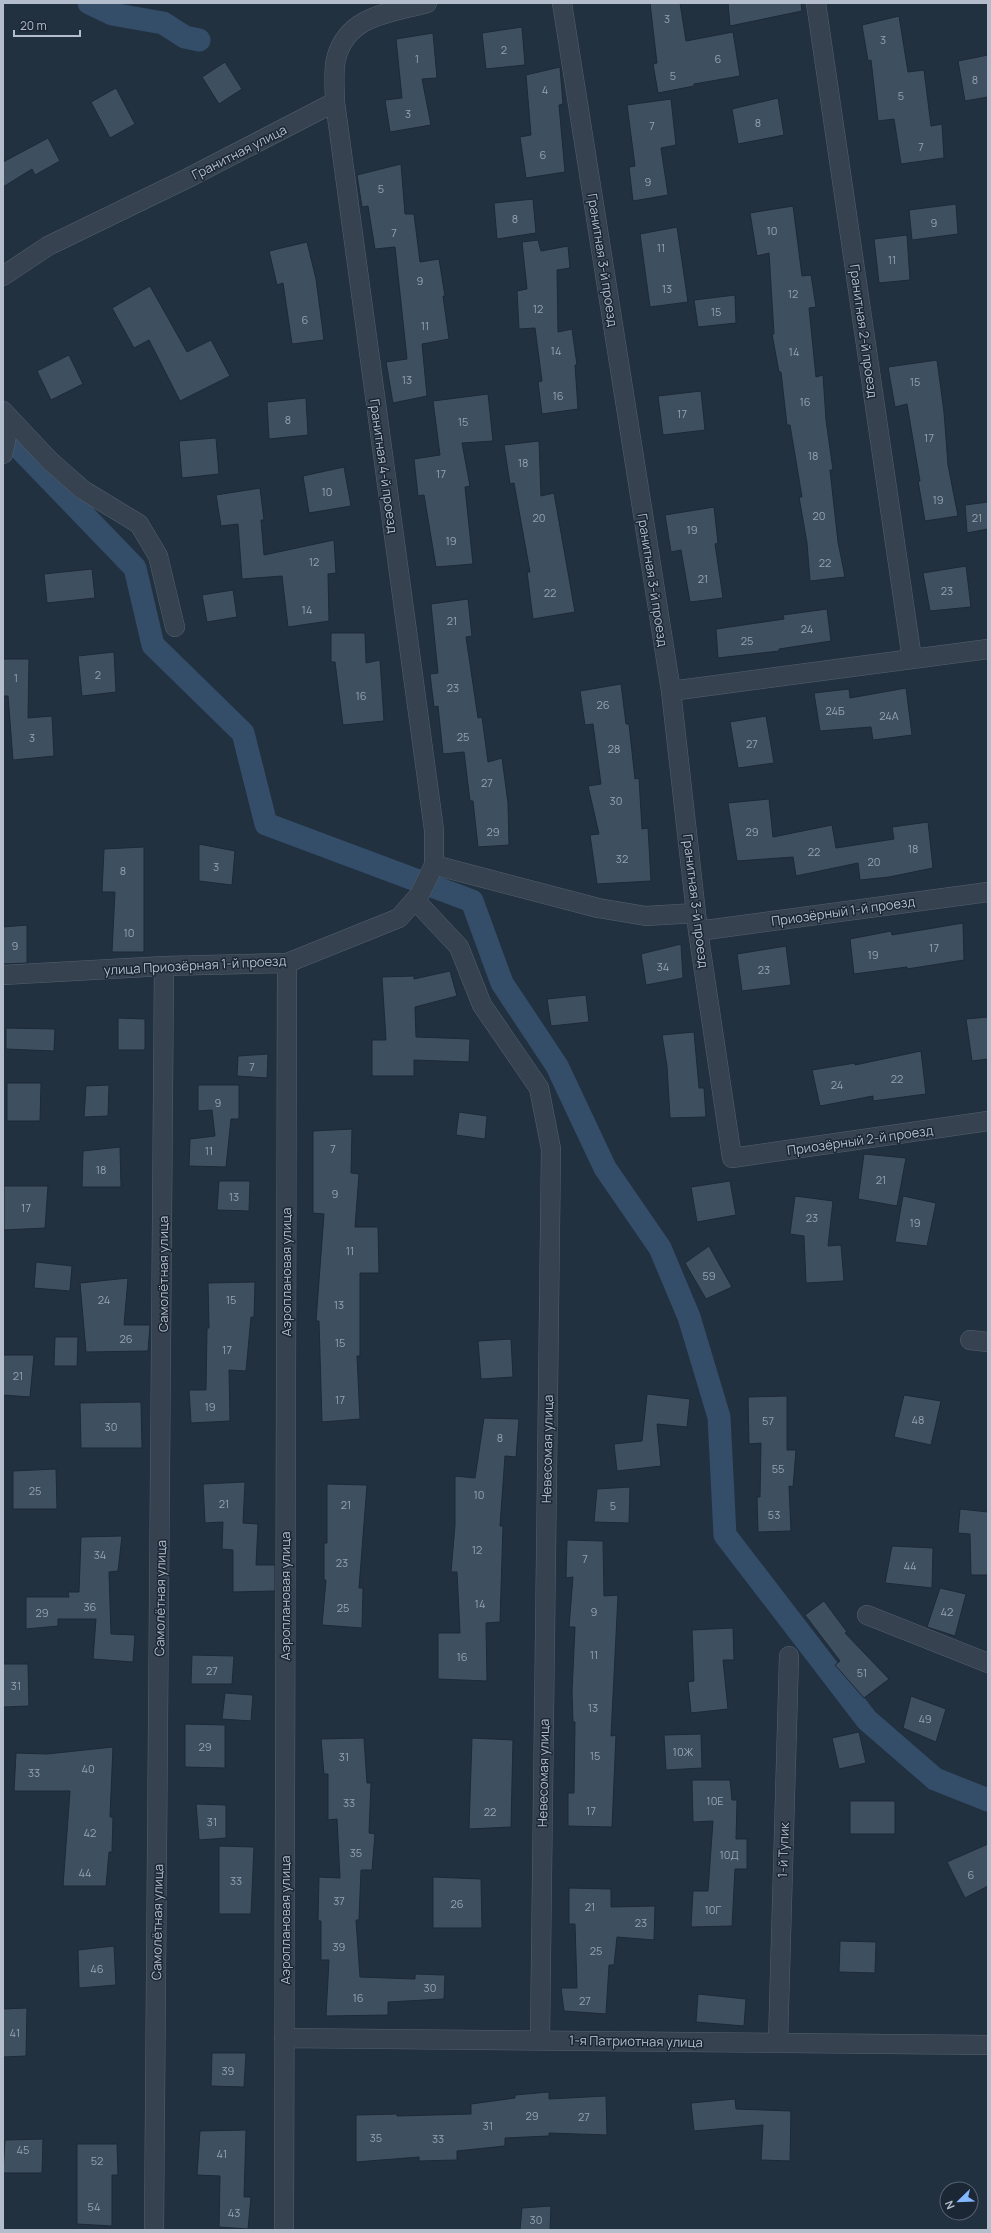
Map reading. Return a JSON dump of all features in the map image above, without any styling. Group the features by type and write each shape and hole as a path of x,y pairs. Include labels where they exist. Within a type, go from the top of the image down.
{"street":[{"path":"335,102 336,60 344,38 365,20 428,3"},
{"name":"Гранитная 3-й проезд","path":"562,3 671,691 697,922 732,1158"},
{"name":"Гранитная 2-й проезд","path":"816,3 912,659"},
{"name":"Гранитная улица","path":"3,276 48,246 188,178 335,102"},
{"name":"Гранитная 4-й проезд","path":"335,102 434,830"},
{"path":"3,452 8,417"},
{"path":"8,417 50,461 83,490 139,524 158,556 175,627"},
{"path":"671,691 988,649"},
{"name":"улица Приозёрная 1-й проезд","path":"3,975 164,966 287,963 399,918 418,897 433,866 434,830"},
{"name":"Приозёрный 1-й проезд","path":"433,866 612,910 697,922 988,892"},
{"name":"Невесомая улица","path":"418,897 459,947 482,1005 539,1088 551,1149 540,2039"},
{"name":"Аэроплановая улица","path":"284,2230 287,963"},
{"name":"Самолётная улица","path":"154,2230 164,966"},
{"name":"Приозёрный 2-й проезд","path":"732,1158 988,1122"},
{"path":"867,1615 988,1663"},
{"name":"1-й Тупик","path":"778,2043 789,1656"},
{"name":"1-я Патриотная улица","path":"284,2038 540,2039 988,2045"}],"building":[{"path":"650,3 680,3 686,41 733,32 740,76 694,84 694,86 658,93 653,64 657,63"},
{"path":"728,3 801,3 802,11 730,26"},
{"path":"899,16 908,72 924,70 931,126 942,124 944,158 901,164 894,119 878,121 871,60 868,61 862,25"},
{"path":"522,27 525,65 486,69 482,33"},
{"path":"433,33 437,78 422,79 431,125 390,132 385,100 402,98 396,39"},
{"path":"988,55 988,97 965,101 958,61"},
{"path":"225,62 242,89 219,104 202,77"},
{"path":"560,67 563,104 559,105 565,172 526,178 520,137 531,135 526,75"},
{"path":"116,88 135,124 110,138 91,102"},
{"path":"778,98 784,135 738,144 732,109"},
{"path":"671,99 676,145 661,148 668,195 633,201 629,167 635,166 627,105"},
{"path":"48,138 60,161 35,175 32,169 3,187 3,162"},
{"path":"401,164 405,214 414,214 420,262 439,259 445,296 443,296 449,339 422,344 427,396 393,403 386,362 407,359 395,247 375,249 368,206 362,207 357,175"},
{"path":"533,199 536,233 497,239 494,203"},
{"path":"956,204 958,234 912,240 909,210"},
{"path":"793,206 802,276 811,275 816,307 809,308 816,377 823,375 826,420 833,470 830,470 838,542 845,577 810,581 807,543 799,497 802,497 790,425 787,425 781,372 779,372 772,334 774,334 769,253 757,256 750,213"},
{"path":"677,227 688,302 650,307 640,234"},
{"path":"907,235 910,280 879,283 874,239"},
{"path":"538,240 541,251 568,246 570,268 557,270 558,332 572,329 577,365 575,365 578,409 542,414 538,382 542,381 535,328 519,329 517,291 527,289 522,242"},
{"path":"307,242 316,279 324,340 292,344 283,283 277,285 269,251"},
{"path":"150,286 187,352 211,340 230,376 180,401 149,340 134,348 112,308"},
{"path":"735,295 736,323 698,327 694,300"},
{"path":"69,355 83,384 51,400 37,371"},
{"path":"937,360 944,412 948,465 958,516 925,521 907,404 895,407 888,367"},
{"path":"701,391 705,430 663,435 658,396"},
{"path":"488,394 493,441 462,443 470,486 465,487 473,564 436,567 424,495 418,496 414,459 440,455 433,401"},
{"path":"306,398 308,435 269,439 267,402"},
{"path":"216,438 219,474 182,478 179,441"},
{"path":"539,441 541,496 554,493 575,612 533,619 527,572 530,572 514,483 510,484 504,445"},
{"path":"344,467 351,506 309,513 303,476"},
{"path":"260,488 264,520 261,520 264,555 334,540 336,573 328,574 329,621 288,627 282,576 242,579 238,524 221,526 216,495"},
{"path":"988,502 988,529 967,533 965,505"},
{"path":"714,507 718,543 715,544 723,598 690,602 681,550 671,552 665,515"},
{"path":"966,566 971,607 930,611 923,573"},
{"path":"92,569 95,598 47,603 44,574"},
{"path":"233,590 237,617 207,622 202,595"},
{"path":"468,599 472,636 466,637 478,718 482,717 488,762 502,758 508,803 509,845 478,847 473,801 470,801 464,752 443,754 438,706 434,707 430,674 438,673 431,604"},
{"path":"827,609 831,641 779,649 779,651 718,658 716,629 784,619 783,615"},
{"path":"331,633 365,633 366,663 380,660 384,721 343,725 335,662 331,662"},
{"path":"114,652 116,692 82,696 78,656"},
{"path":"3,659 29,659 28,718 52,716 54,756 13,760 8,696 3,696"},
{"path":"621,684 626,724 629,724 635,779 639,778 642,829 648,828 651,881 597,884 590,835 599,834 588,786 601,784 593,724 585,725 580,691"},
{"path":"906,688 912,735 873,740 871,727 820,731 814,693 849,689 850,698"},
{"path":"766,716 774,763 738,768 730,722"},
{"path":"769,799 773,837 832,825 836,848 894,839 892,827 928,822 933,868 889,877 860,880 858,863 796,876 793,857 737,861 728,803"},
{"path":"199,844 235,851 232,885 199,881"},
{"path":"144,847 144,952 112,952 115,892 102,892 104,849"},
{"path":"963,923 964,960 907,969 907,967 854,974 850,939 891,931 892,935"},
{"path":"27,925 27,963 3,964 3,927"},
{"path":"681,944 683,978 646,985 641,954"},
{"path":"786,946 791,985 742,991 737,954"},
{"path":"450,971 457,996 415,1007 416,1037 470,1039 469,1062 414,1060 414,1076 372,1076 372,1040 386,1040 382,977 414,976 414,979"},
{"path":"586,995 589,1022 551,1026 547,999"},
{"path":"988,1017 988,1059 972,1061 966,1019"},
{"path":"118,1018 145,1019 145,1050 118,1050"},
{"path":"6,1028 55,1029 54,1051 6,1049"},
{"path":"694,1032 699,1088 704,1088 706,1117 670,1118 667,1066 662,1035"},
{"path":"921,1051 926,1094 873,1101 873,1096 820,1106 812,1070 855,1063 855,1065"},
{"path":"268,1054 267,1078 237,1076 238,1056"},
{"path":"7,1083 41,1083 40,1121 7,1121"},
{"path":"109,1085 108,1116 84,1117 86,1086"},
{"path":"198,1085 239,1085 239,1119 231,1119 226,1167 189,1166 190,1139 215,1136 212,1110 198,1111"},
{"path":"459,1112 487,1116 485,1139 456,1135"},
{"path":"352,1129 351,1173 359,1174 355,1227 378,1227 379,1273 360,1273 360,1356 357,1356 360,1419 322,1422 319,1321 316,1321 324,1214 313,1213 313,1131"},
{"path":"120,1147 121,1187 82,1187 83,1151"},
{"path":"864,1154 906,1158 897,1206 858,1199"},
{"path":"219,1181 250,1181 249,1211 217,1210"},
{"path":"730,1181 736,1215 697,1222 691,1187"},
{"path":"4,1186 48,1186 45,1228 4,1230"},
{"path":"795,1196 833,1201 828,1246 841,1245 844,1281 806,1283 804,1236 790,1234"},
{"path":"903,1196 936,1203 927,1246 895,1242"},
{"path":"709,1246 732,1287 706,1299 685,1263"},
{"path":"36,1262 72,1266 70,1291 34,1288"},
{"path":"128,1278 124,1325 150,1325 148,1351 86,1352 80,1283"},
{"path":"255,1282 254,1317 251,1317 246,1371 229,1370 230,1421 191,1423 189,1390 206,1390 207,1328 209,1328 208,1283"},
{"path":"55,1337 78,1337 77,1366 54,1366"},
{"path":"511,1339 513,1377 481,1379 478,1341"},
{"path":"3,1355 34,1355 30,1397 3,1395"},
{"path":"647,1394 690,1399 687,1427 657,1424 661,1466 617,1471 614,1444 642,1441"},
{"path":"904,1395 941,1401 931,1445 894,1437"},
{"path":"787,1396 787,1450 796,1450 793,1487 789,1486 791,1531 758,1532 757,1497 760,1497 761,1443 749,1444 748,1397"},
{"path":"141,1402 142,1448 81,1448 80,1403"},
{"path":"484,1418 519,1419 516,1457 505,1456 500,1526 503,1526 500,1622 486,1623 487,1681 438,1679 438,1633 460,1633 457,1572 451,1572 455,1525 455,1476 475,1478"},
{"path":"56,1469 57,1509 13,1509 13,1471"},
{"path":"245,1482 243,1523 258,1524 256,1565 275,1565 275,1591 233,1592 233,1550 222,1549 223,1522 205,1523 203,1484"},
{"path":"327,1484 367,1485 359,1588 363,1588 362,1628 322,1625 326,1580 324,1580 324,1543 327,1543"},
{"path":"630,1487 629,1523 594,1522 597,1489"},
{"path":"960,1509 988,1512 988,1575 971,1575 970,1534 958,1533"},
{"path":"122,1536 118,1571 109,1572 111,1634 135,1635 133,1662 93,1659 96,1619 58,1619 58,1626 26,1629 26,1597 69,1597 68,1592 79,1592 81,1537"},
{"path":"567,1540 603,1541 604,1596 618,1595 611,1736 616,1735 612,1827 568,1826 568,1793 574,1793 575,1722 573,1722 572,1692 575,1627 569,1627 573,1577 566,1578"},
{"path":"892,1546 933,1548 932,1588 885,1583"},
{"path":"940,1588 966,1594 955,1636 927,1627"},
{"path":"824,1601 847,1632 845,1633 889,1679 864,1698 835,1665 840,1661 805,1615"},
{"path":"733,1628 734,1660 723,1660 728,1709 691,1713 688,1682 694,1681 692,1630"},
{"path":"192,1655 234,1656 232,1684 191,1684"},
{"path":"3,1664 28,1664 29,1706 3,1707"},
{"path":"225,1693 253,1695 251,1721 222,1719"},
{"path":"911,1696 946,1709 936,1742 903,1728"},
{"path":"185,1724 225,1725 225,1768 185,1767"},
{"path":"859,1732 866,1763 839,1769 832,1738"},
{"path":"701,1734 702,1768 666,1770 664,1735"},
{"path":"364,1738 367,1783 371,1783 369,1833 375,1834 372,1870 361,1870 359,1920 356,1920 360,1977 415,1979 415,1974 445,1975 444,1999 388,2002 388,2015 326,2016 329,1960 321,1960 321,1921 318,1921 319,1877 340,1878 337,1819 328,1820 328,1774 324,1774 321,1739"},
{"path":"472,1738 513,1740 511,1827 469,1829"},
{"path":"113,1747 110,1817 113,1817 112,1852 109,1852 106,1886 63,1886 70,1791 14,1791 16,1753 47,1754"},
{"path":"692,1780 730,1780 732,1800 737,1800 736,1839 747,1839 747,1869 735,1869 732,1926 691,1927 693,1891 708,1891 713,1821 693,1822"},
{"path":"850,1801 895,1801 895,1834 850,1834"},
{"path":"196,1804 226,1805 226,1838 199,1840"},
{"path":"988,1844 988,1886 965,1898 947,1862"},
{"path":"219,1846 254,1847 251,1914 219,1914"},
{"path":"433,1877 481,1879 482,1928 433,1928"},
{"path":"569,1888 611,1889 611,1907 655,1906 654,1940 617,1937 614,1965 609,1965 606,2014 564,2011 561,1988 577,1988 575,1924 569,1924"},
{"path":"840,1941 876,1942 875,1973 839,1972"},
{"path":"114,1946 116,1985 79,1988 78,1950"},
{"path":"698,1994 746,1999 744,2026 696,2022"},
{"path":"27,2008 26,2056 3,2057 3,2009"},
{"path":"212,2053 246,2053 244,2087 211,2086"},
{"path":"549,2092 549,2099 606,2096 607,2135 549,2133 549,2136 505,2138 505,2146 457,2151 457,2160 419,2161 419,2157 356,2162 356,2115 397,2114 397,2116 471,2114 471,2104 515,2098 515,2095"},
{"path":"735,2099 736,2109 791,2111 790,2161 761,2160 763,2125 694,2131 691,2103"},
{"path":"246,2130 244,2197 251,2197 248,2229 219,2227 220,2176 197,2175 200,2131"},
{"path":"43,2139 42,2173 3,2173 5,2140"},
{"path":"77,2144 117,2144 118,2175 112,2175 112,2226 77,2224"},
{"path":"551,2206 550,2230 520,2230 522,2208"}],"waterway":[{"path":"89,3 112,14 163,23 185,37 199,40"},
{"path":"3,431 135,568 153,645 243,733 266,824 472,901 502,983 557,1066 605,1168 660,1248 689,1317 719,1417 725,1535 867,1720 935,1779 988,1800"}]}
